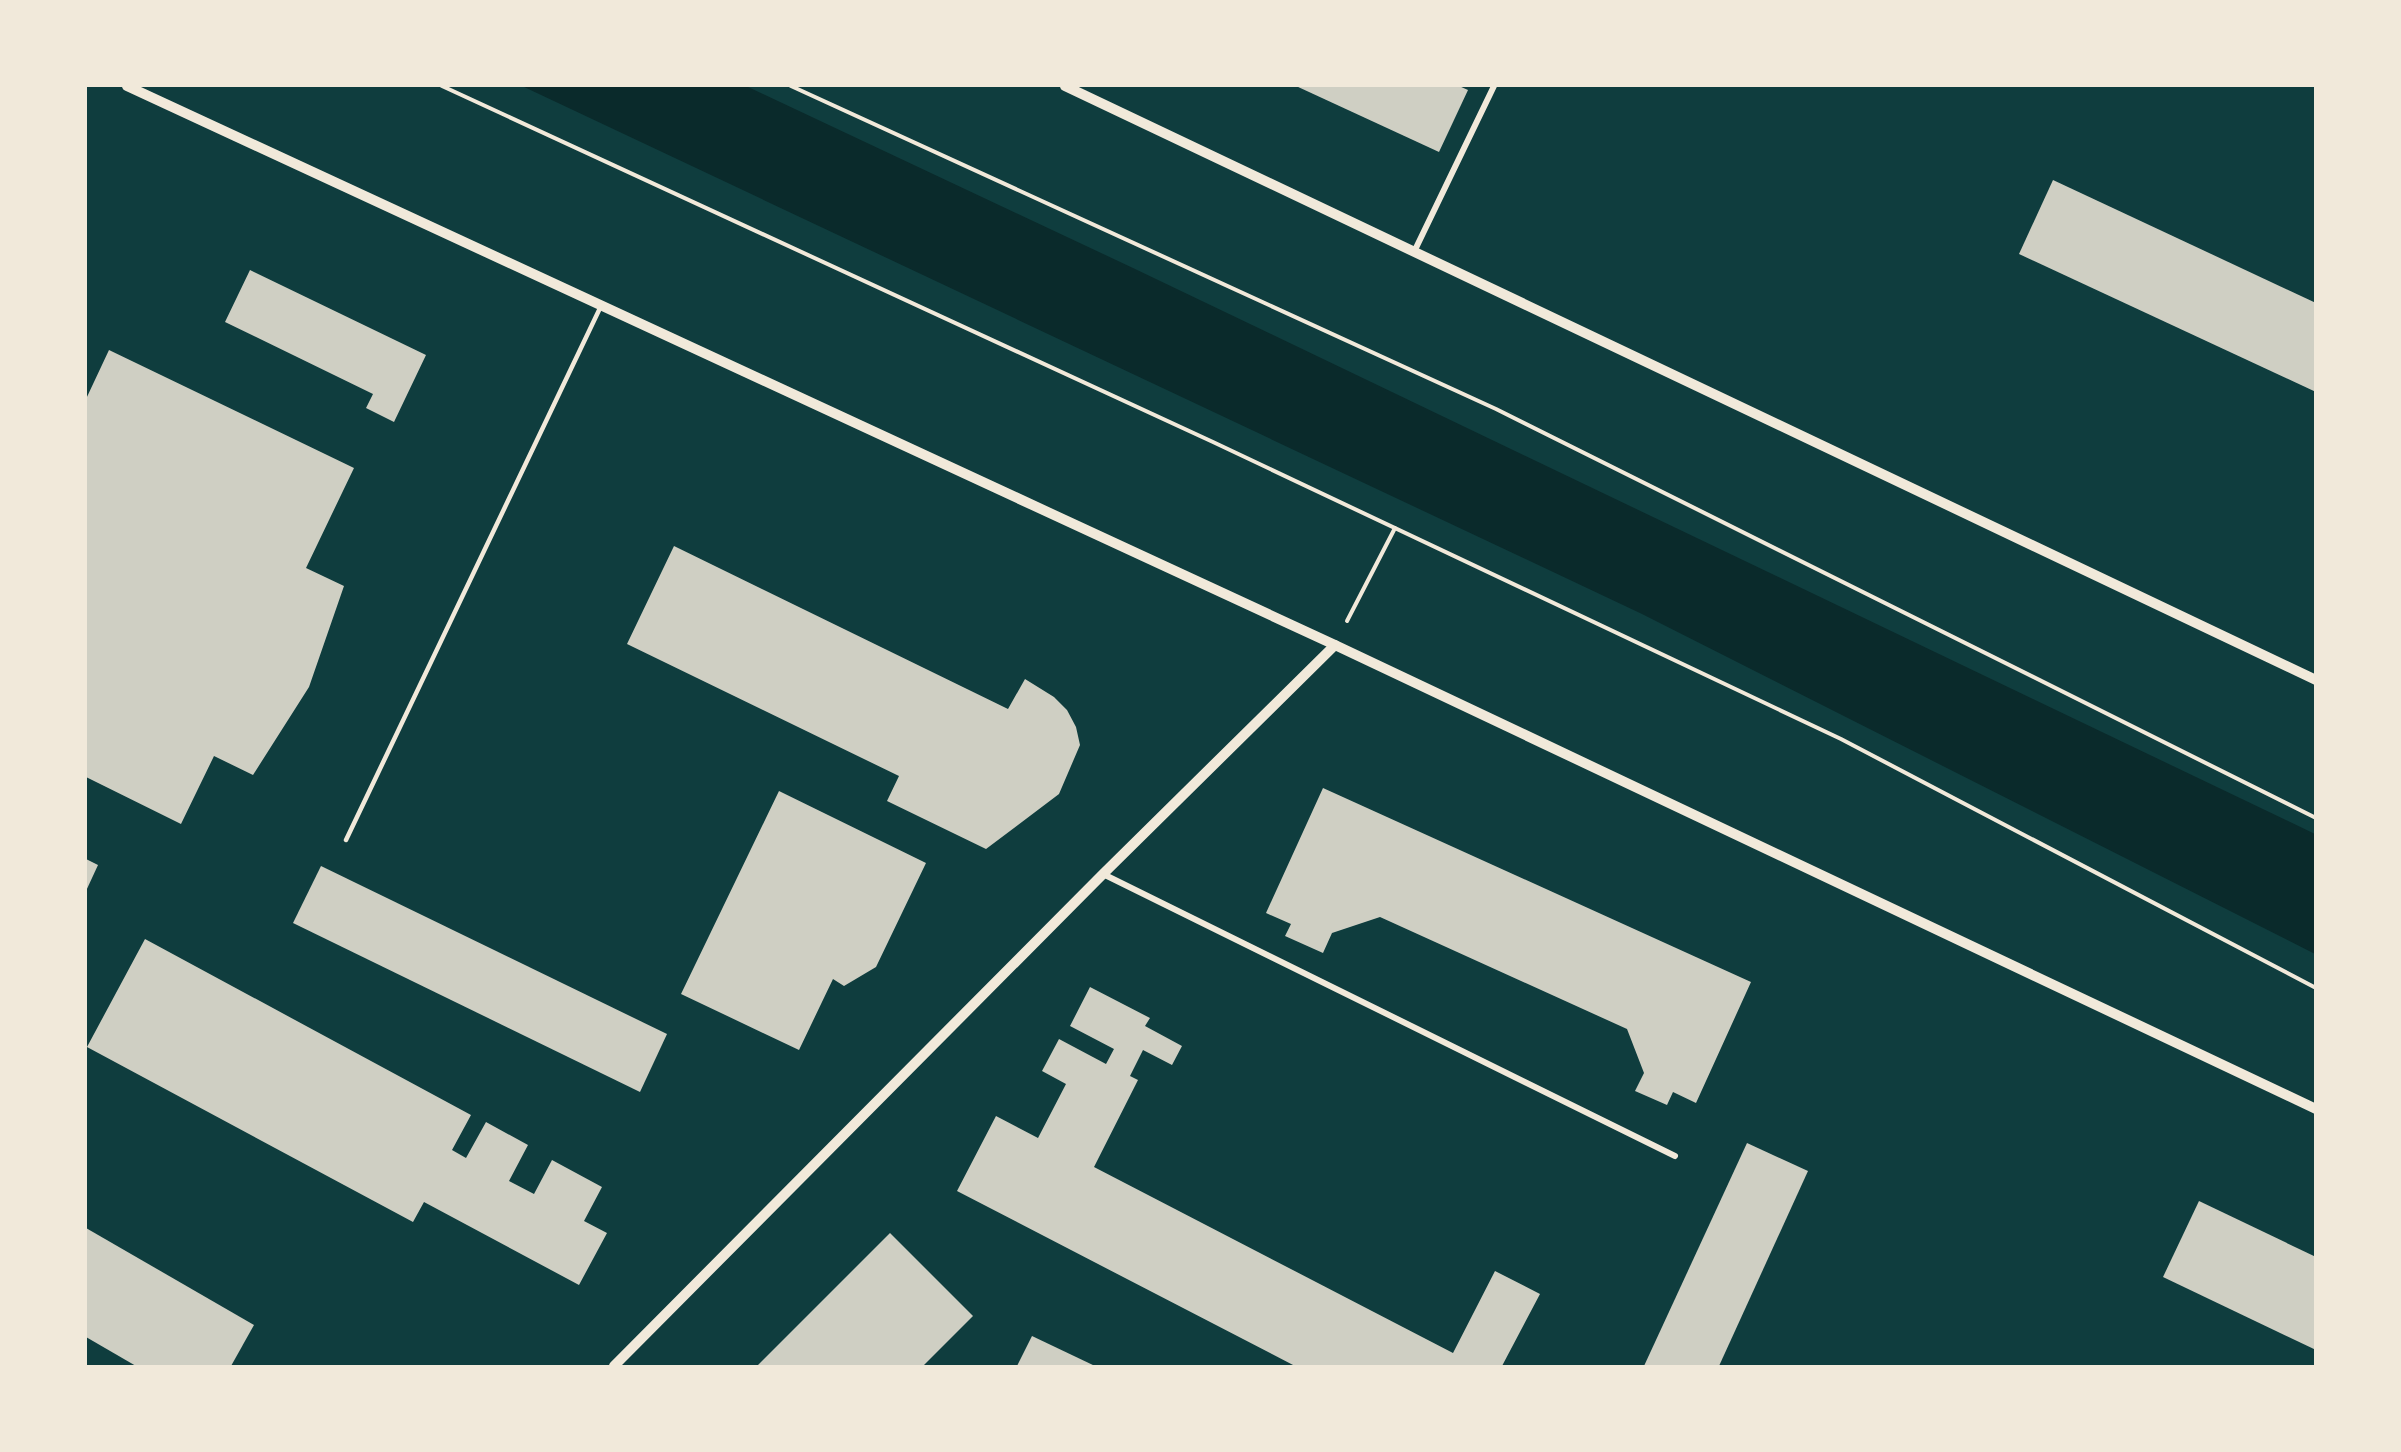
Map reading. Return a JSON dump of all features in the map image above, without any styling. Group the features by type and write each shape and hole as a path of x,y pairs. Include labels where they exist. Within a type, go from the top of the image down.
{"street":[{"path":"126,86 1335,645 2316,1109"},
{"path":"1065,86 2316,680"},
{"path":"1414,252 1494,86"},
{"path":"614,1366 1103,874 1335,645"},
{"path":"1103,874 1675,1156"}],"lane":[{"path":"346,840 601,306"}],"path":[{"path":"442,86 1395,528 1841,739 2316,988"},
{"path":"790,86 1496,409 2316,818"},
{"path":"1335,645 1395,528"}],"water":[{"path":"522,86 746,86 1133,268 2315,834 2315,954 1642,614"}],"building":[{"path":"1296,86 1459,86 1468,90 1439,152"},
{"path":"2053,180 2316,303 2316,392 2019,254"},
{"path":"250,270 426,355 394,422 366,408 373,394 225,322"},
{"path":"109,350 354,468 306,568 344,586 309,687 253,775 214,756 181,824 86,777 86,399"},
{"path":"674,546 1008,709 1025,679 1054,697 1067,710 1076,727 1080,745 1059,794 986,849 887,801 899,776 627,644"},
{"path":"1323,788 1751,982 1696,1103 1673,1092 1667,1105 1635,1091 1644,1073 1627,1029 1380,917 1332,933 1323,953 1285,936 1291,924 1266,913"},
{"path":"779,791 926,863 876,967 844,986 833,979 799,1050 681,994"},
{"path":"86,859 98,865 86,891"},
{"path":"321,866 667,1034 640,1092 293,923"},
{"path":"145,939 471,1115 452,1150 466,1158 486,1122 528,1145 509,1181 534,1194 552,1160 602,1187 584,1221 607,1233 579,1285 424,1202 413,1222 87,1047"},
{"path":"1090,987 1150,1018 1145,1026 1182,1046 1172,1065 1143,1050 1130,1076 1138,1080 1094,1167 1453,1353 1495,1271 1540,1294 1502,1366 1295,1366 957,1191 996,1116 1038,1138 1066,1084 1042,1071 1059,1039 1106,1064 1114,1049 1070,1026"},
{"path":"1747,1143 1808,1171 1719,1366 1644,1366"},
{"path":"2199,1201 2316,1257 2316,1350 2163,1277"},
{"path":"86,1228 254,1325 231,1366 136,1366 86,1337"},
{"path":"890,1233 973,1316 923,1366 757,1366"},
{"path":"1032,1336 1095,1366 1017,1366"}]}
